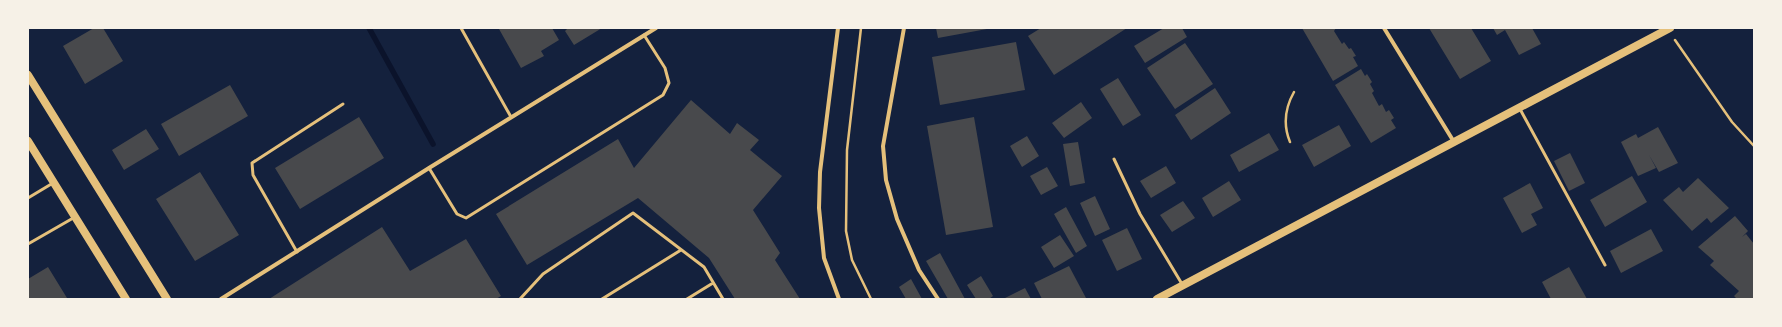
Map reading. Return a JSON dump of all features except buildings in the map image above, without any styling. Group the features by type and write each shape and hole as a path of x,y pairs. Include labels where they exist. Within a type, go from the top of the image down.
{"main road":[{"path":"1157,299 1669,29"},
{"path":"28,75 166,299"},
{"path":"28,141 127,299"}],"street":[{"path":"221,299 429,168 656,28"},
{"path":"838,28 820,172 819,208 824,258 839,299"},
{"path":"904,28 883,146 886,180 897,219 919,270 938,299"},
{"path":"1384,28 1454,142"}],"lane":[{"path":"461,28 511,117"},
{"path":"429,168 457,214 466,218 663,95 669,83 665,68 644,35"},
{"path":"297,252 253,174 252,163 343,104"},
{"path":"1519,107 1605,265"},
{"path":"1114,159 1140,214 1183,285"},
{"path":"28,198 54,183"},
{"path":"520,299 543,274 633,213 704,267 724,299"},
{"path":"28,244 75,217"},
{"path":"602,299 681,250"},
{"path":"687,299 713,283"}],"path":[{"path":"861,28 847,150 846,231 852,260 871,299"},
{"path":"1669,29 1732,122 1754,146"},
{"path":"1290,142 1287,134 1286,114 1289,102 1294,92"}],"waterway":[{"path":"369,28 433,144"}]}
